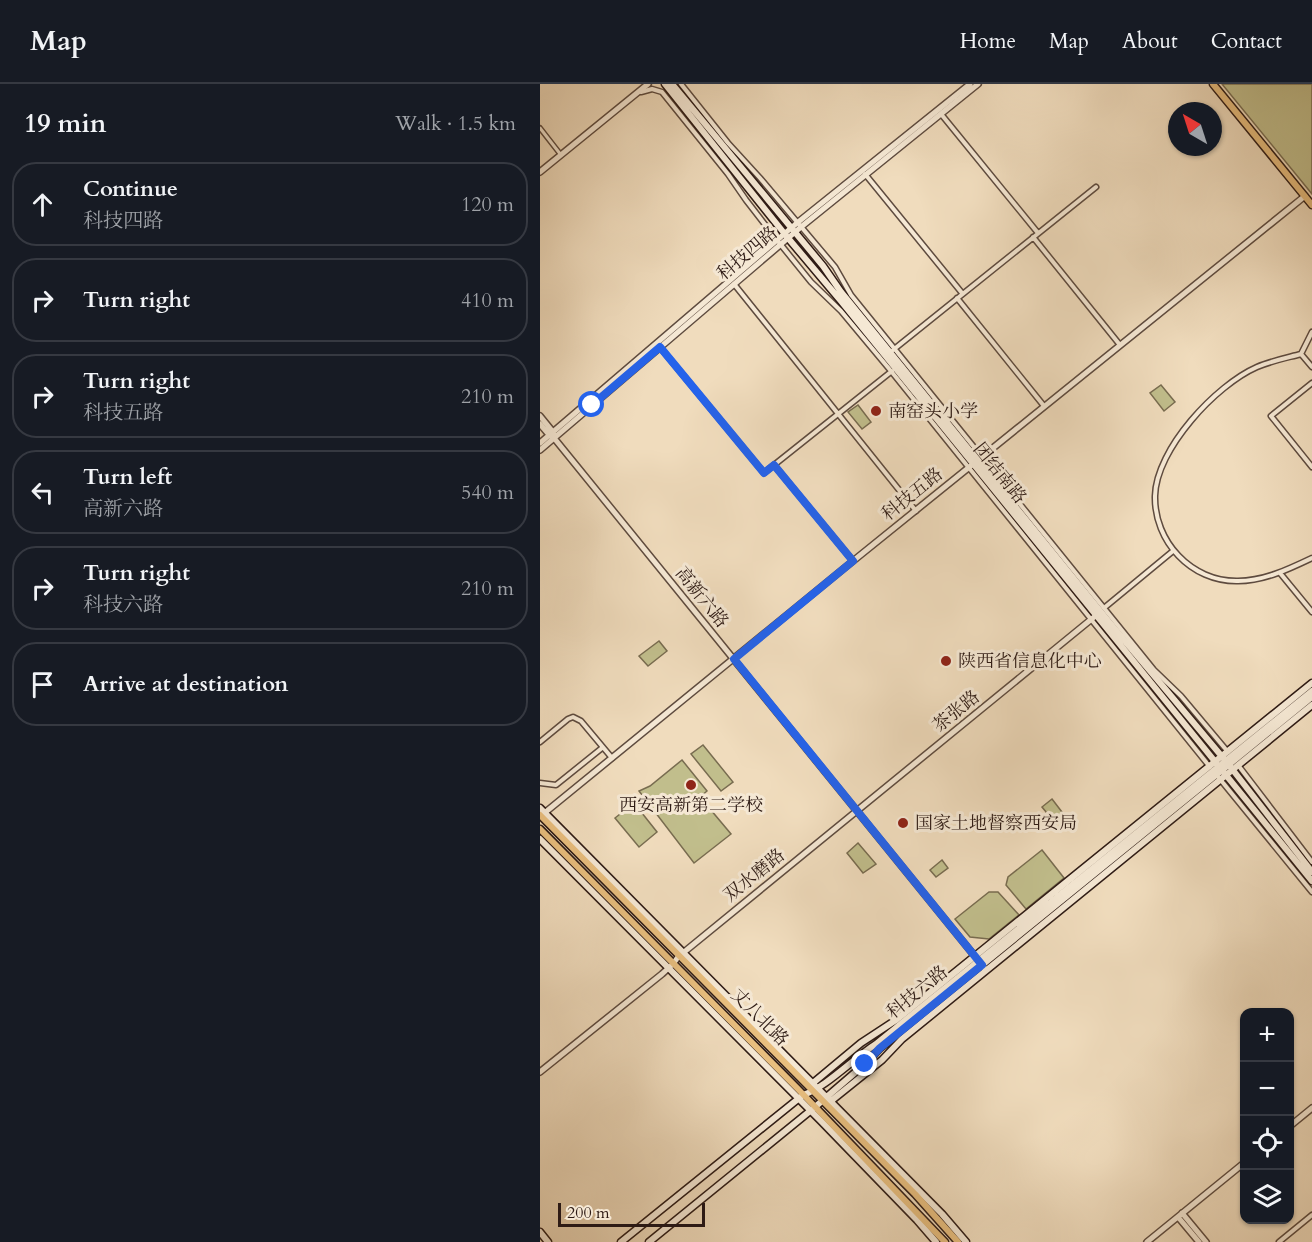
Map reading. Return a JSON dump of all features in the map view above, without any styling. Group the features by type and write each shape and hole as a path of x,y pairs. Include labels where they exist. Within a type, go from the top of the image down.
{"main road":[{"name":"团结南路","path":"665,84 893,370 975,463 1098,614 1218,770 1312,881"},
{"name":"团结南路","path":"672,84 796,227 841,292 892,351 975,463"},
{"path":"1213,84 1312,205"},
{"name":"团结南路","path":"1098,614 1230,760 1312,872"},
{"path":"813,1083 861,1043 981,963 1230,760 1312,683"},
{"name":"科技六路","path":"649,1242 826,1099 880,1048 981,963 1312,691"},
{"name":"科技六路","path":"1230,760 1312,697"},
{"path":"1230,760 1312,705"},
{"name":"丈八北路","path":"541,814 826,1099 957,1242"},
{"name":"丈八北路","path":"540,829 671,966 945,1242"},
{"path":"540,839 671,966"},
{"path":"681,954 813,1083 816,1090"},
{"name":"科技六路","path":"621,1242 801,1096 816,1090 858,1055 876,1044 981,963"},
{"path":"826,1099 942,1214 966,1242"},
{"path":"813,1108 936,1242"},
{"path":"540,1232 548,1242"}],"street":[{"path":"635,94 640,84"},
{"path":"540,172 648,84"},
{"path":"681,84 728,143 760,178 796,227"},
{"name":"科技四路","path":"540,443 970,84"},
{"name":"科技四路","path":"796,227 978,84"},
{"path":"635,94 652,89 662,92 811,282 841,311 893,370 764,473 658,345"},
{"path":"941,114 1038,233"},
{"path":"540,128 561,155"},
{"path":"865,174 963,293"},
{"path":"892,351 1096,187"},
{"name":"科技五路","path":"541,814 612,759 1305,196"},
{"path":"1033,237 1120,345"},
{"name":"科技四路","path":"658,345 733,284 779,242"},
{"path":"733,284 915,511"},
{"path":"957,298 1044,406"},
{"path":"1312,332 1301,354 1256,368 1226,386 1208,401 1188,424 1171,450 1159,475 1155,494 1156,514 1163,537 1173,552 1205,574 1227,581 1241,581 1280,573 1312,558"},
{"path":"1301,354 1312,367"},
{"path":"1312,383 1271,416 1312,467"},
{"name":"高新六路","path":"540,416 552,435 981,963"},
{"name":"高新六路","path":"540,424 552,435"},
{"name":"科技四路","path":"540,450 552,435"},
{"path":"975,463 1098,614 1173,552"},
{"path":"774,465 853,561"},
{"path":"1280,573 1312,612"},
{"name":"茶张路","path":"856,811 1098,614"},
{"path":"540,742 573,717 581,721 612,759"},
{"path":"540,783 556,785 602,748"},
{"path":"1230,760 1312,862"},
{"path":"1218,770 1312,892"},
{"name":"双水磨路","path":"540,1072 856,811"},
{"path":"1294,1123 1312,1108"},
{"path":"1147,1242 1240,1167"},
{"path":"1180,1215 1198,1242"},
{"path":"1180,1215 1206,1242"},
{"path":"1279,1242 1312,1216"}],"shaded area":[{"path":"1222,84 1312,84 1312,194"},
{"path":"1161,385 1175,402 1164,411 1150,393"},
{"path":"858,405 871,422 862,429 848,412"},
{"path":"659,641 667,651 648,666 639,656"},
{"path":"703,745 733,782 721,791 691,754"},
{"path":"682,760 707,791 700,797 731,834 694,863 639,791 650,786"},
{"path":"1052,799 1065,816 1056,824 1042,807"},
{"path":"634,803 657,832 639,847 615,818"},
{"path":"858,843 876,864 863,873 847,853"},
{"path":"1042,850 1064,878 1026,909 1006,885 1008,877"},
{"path":"942,860 948,868 936,877 930,870"},
{"path":"989,892 998,892 1019,915 989,939 970,937 955,919"}],"place":[{"name":"南窑头小学","path":"876,411"},
{"name":"陕西省信息化中心","path":"946,661"},
{"name":"西安高新第二学校","path":"691,785"},
{"name":"国家土地督察西安局","path":"903,823"}],"route":[{"path":"592,405 660,347 764,473 774,465 853,561 734,659 982,965 880,1048 865,1064"}]}
